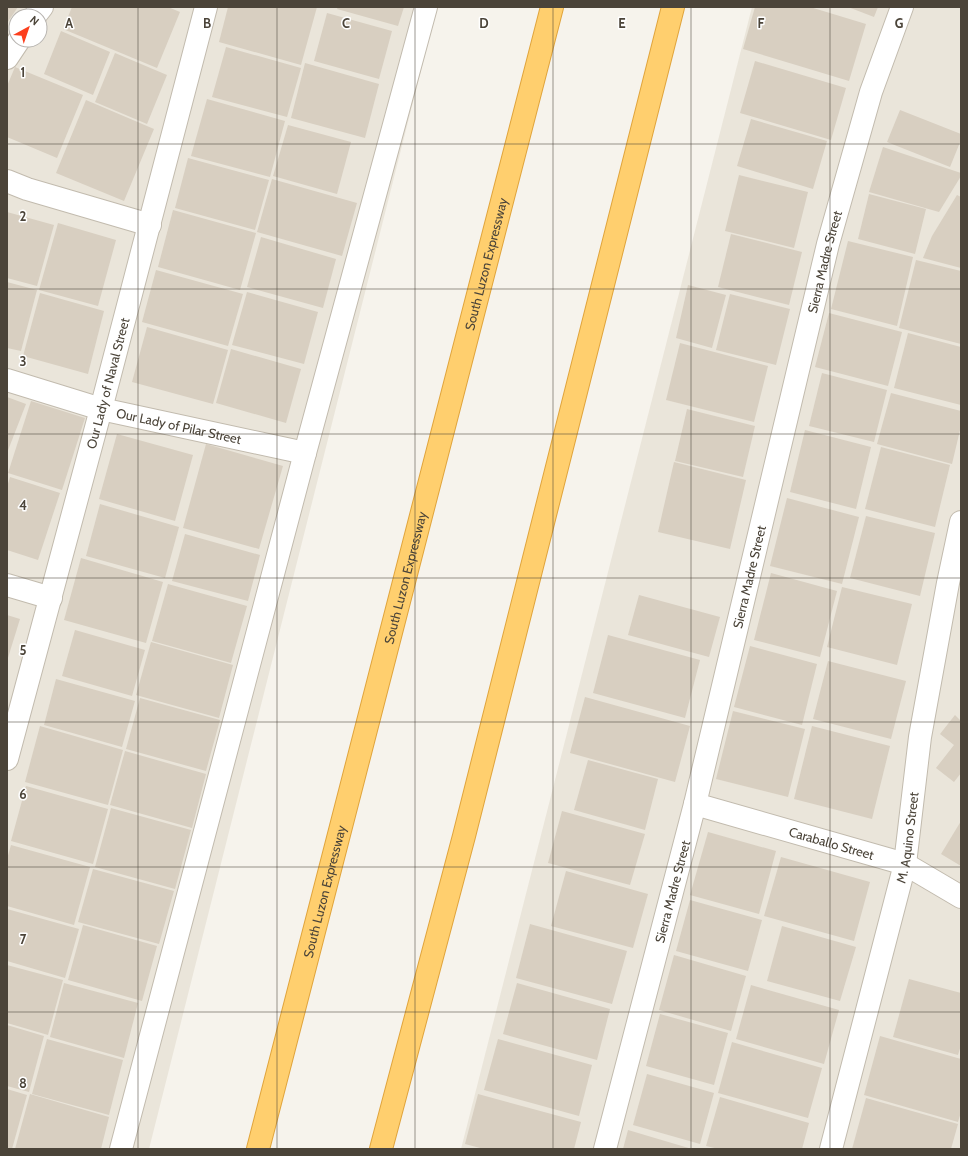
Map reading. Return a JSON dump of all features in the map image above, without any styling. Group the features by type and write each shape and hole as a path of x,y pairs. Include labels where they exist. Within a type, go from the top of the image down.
{"highway":[{"name":"South Luzon Expressway","path":"258,1149 552,7"},
{"path":"381,1149 464,836 673,7"}],"street":[{"name":"Our Lady of Naval Street","path":"7,759 150,225 206,7"},
{"path":"121,1149 305,453 426,7"},
{"name":"Sierra Madre Street","path":"605,1149 695,804 828,244 871,92 902,7"},
{"path":"7,58 14,48"},
{"path":"7,180 27,189 150,225"},
{"name":"Our Lady of Pilar Street","path":"7,380 101,409 305,453"},
{"name":"M. Aquino Street","path":"831,1149 905,864 920,737 955,588 961,522"},
{"path":"7,585 51,598"},
{"name":"Caraballo Street","path":"695,804 905,864 961,897"}],"shaded area":[{"path":"7,7 437,7 149,1149 7,1149"},
{"path":"752,7 961,7 961,1149 461,1149"}],"building":[{"path":"7,7 18,7 8,8 7,23"},
{"path":"72,7 168,7 180,12 157,68 63,29"},
{"path":"228,7 317,7 301,65 219,42"},
{"path":"338,7 404,7 398,26 337,9"},
{"path":"755,7 810,7 866,24 849,81 743,49"},
{"path":"848,7 878,7 874,17"},
{"path":"327,13 392,31 379,79 314,61"},
{"path":"61,31 110,52 93,95 44,74"},
{"path":"226,47 301,68 287,117 212,97"},
{"path":"115,53 167,75 147,124 95,102"},
{"path":"755,61 846,88 831,140 740,113"},
{"path":"305,63 379,84 365,138 291,118"},
{"path":"15,67 83,95 57,158 7,137 7,86"},
{"path":"207,99 285,121 270,177 191,156"},
{"path":"86,100 154,129 124,201 56,173"},
{"path":"900,110 961,134 961,140 950,167 887,142"},
{"path":"751,119 827,141 813,189 737,166"},
{"path":"288,125 351,142 337,194 273,176"},
{"path":"883,147 961,173 961,176 939,212 869,192"},
{"path":"188,158 269,180 255,230 175,208"},
{"path":"739,175 808,192 794,248 725,231"},
{"path":"272,179 357,203 342,256 257,232"},
{"path":"869,194 926,209 915,254 858,239"},
{"path":"957,195 961,197 961,268 923,258 932,236"},
{"path":"173,210 256,233 240,290 158,267"},
{"path":"7,212 54,225 37,286 7,278"},
{"path":"58,223 116,240 98,306 39,290"},
{"path":"731,234 802,252 789,305 718,287"},
{"path":"261,237 336,259 323,308 247,287"},
{"path":"848,241 913,257 897,326 831,309"},
{"path":"916,260 961,271 961,344 899,328"},
{"path":"156,270 243,294 228,346 142,322"},
{"path":"7,282 37,290 21,351 7,348"},
{"path":"688,285 726,295 712,348 676,338"},
{"path":"247,292 318,312 304,364 232,345"},
{"path":"40,293 104,311 88,374 23,356"},
{"path":"730,294 790,309 776,365 716,350"},
{"path":"829,313 902,332 888,386 815,367"},
{"path":"147,327 228,350 213,404 132,382"},
{"path":"908,333 961,347 961,405 894,388"},
{"path":"680,343 768,366 754,422 666,400"},
{"path":"231,349 301,369 286,423 216,403"},
{"path":"822,373 887,390 874,442 809,426"},
{"path":"891,393 961,411 961,426 952,464 877,444"},
{"path":"7,397 26,404 7,453"},
{"path":"31,401 85,418 62,490 8,473"},
{"path":"687,409 755,426 743,477 675,461"},
{"path":"805,430 871,447 856,509 790,492"},
{"path":"117,434 193,455 175,521 99,499"},
{"path":"206,444 283,466 259,549 183,528"},
{"path":"881,447 950,465 935,527 865,509"},
{"path":"674,462 746,480 730,549 658,532"},
{"path":"10,477 60,493 38,560 7,550 7,487"},
{"path":"787,498 859,517 842,584 770,566"},
{"path":"100,504 179,527 165,578 86,556"},
{"path":"866,516 935,533 920,596 850,578"},
{"path":"185,534 260,555 248,601 172,581"},
{"path":"81,558 163,582 146,643 64,620"},
{"path":"771,573 837,591 820,657 754,640"},
{"path":"168,584 247,606 231,663 152,641"},
{"path":"842,587 912,604 897,665 827,647"},
{"path":"639,595 720,617 709,657 628,635"},
{"path":"7,615 20,619 7,661"},
{"path":"75,630 145,650 132,696 62,676"},
{"path":"608,635 700,660 685,718 593,693"},
{"path":"151,642 233,665 219,718 136,695"},
{"path":"750,646 817,664 802,725 734,707"},
{"path":"828,661 906,681 891,739 813,719"},
{"path":"56,679 135,701 122,747 44,725"},
{"path":"585,697 690,726 675,782 570,753"},
{"path":"140,698 220,720 206,771 126,749"},
{"path":"733,711 805,729 788,797 716,779"},
{"path":"955,715 961,721 961,773 954,782 936,768 954,745 940,734"},
{"path":"40,726 123,750 108,805 25,782"},
{"path":"812,726 890,746 872,819 794,799"},
{"path":"125,751 206,774 192,828 110,805"},
{"path":"588,760 658,779 645,830 574,810"},
{"path":"26,786 108,809 93,864 11,841"},
{"path":"111,808 191,830 175,889 95,867"},
{"path":"562,811 645,834 630,885 548,863"},
{"path":"961,821 961,866 941,854"},
{"path":"708,832 776,851 759,914 690,895"},
{"path":"11,845 90,867 74,925 7,906 7,859"},
{"path":"781,857 870,882 854,941 764,916"},
{"path":"93,869 174,891 159,944 78,922"},
{"path":"566,871 648,894 633,948 551,926"},
{"path":"690,900 762,920 748,971 676,951"},
{"path":"7,909 79,929 65,978 7,961"},
{"path":"530,924 627,951 612,1004 516,978"},
{"path":"83,925 157,946 142,1001 68,980"},
{"path":"782,926 856,947 840,1001 767,981"},
{"path":"674,955 746,976 731,1031 659,1010"},
{"path":"7,965 63,980 48,1035 7,1023"},
{"path":"909,979 961,993 961,1045 958,1055 893,1037"},
{"path":"64,983 138,1003 124,1058 50,1037"},
{"path":"517,983 610,1009 597,1060 503,1034"},
{"path":"751,985 839,1010 824,1064 736,1039"},
{"path":"660,1014 728,1033 714,1085 646,1066"},
{"path":"7,1025 44,1036 29,1092 7,1086"},
{"path":"880,1036 961,1059 961,1112 958,1122 864,1095"},
{"path":"47,1039 123,1060 109,1115 32,1094"},
{"path":"498,1039 592,1065 579,1116 484,1090"},
{"path":"732,1042 822,1068 808,1118 718,1093"},
{"path":"647,1074 714,1093 700,1144 633,1125"},
{"path":"7,1089 27,1095 12,1149 7,1149"},
{"path":"30,1094 109,1117 101,1149 15,1149"},
{"path":"478,1094 581,1122 574,1149 484,1149 465,1144"},
{"path":"720,1097 809,1123 802,1149 719,1149 706,1146"},
{"path":"866,1098 958,1124 951,1149 852,1149"},
{"path":"628,1130 692,1149 623,1149"}]}
